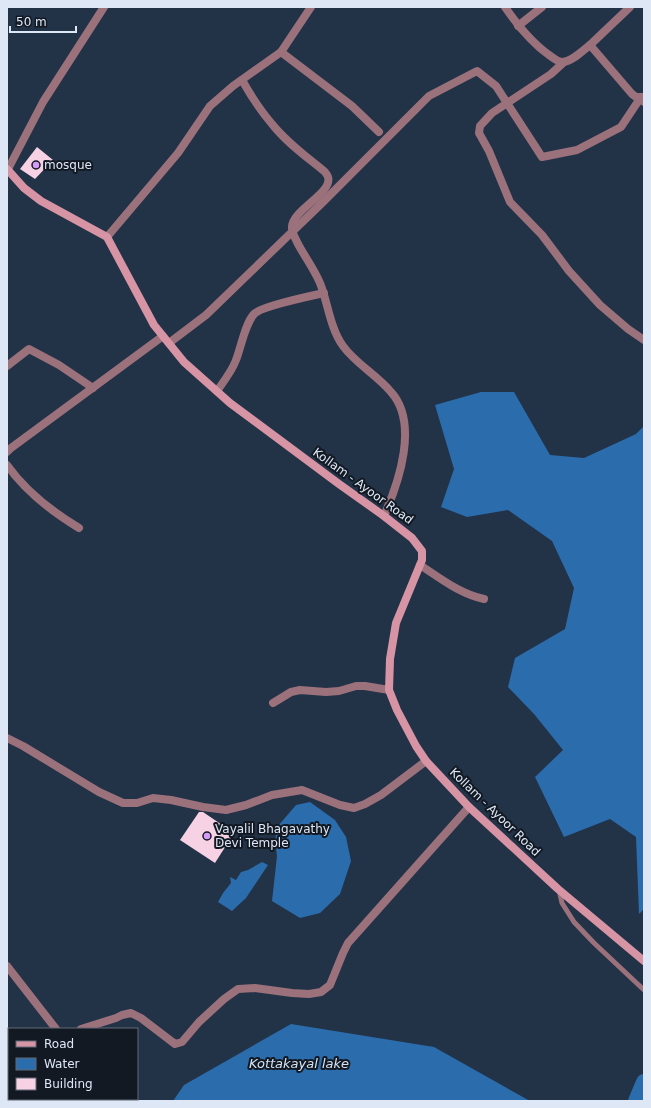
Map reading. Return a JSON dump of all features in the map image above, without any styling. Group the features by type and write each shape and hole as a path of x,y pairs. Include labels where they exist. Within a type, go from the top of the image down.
{"main road":[{"path":"7,170 24,188 41,201 107,237"},
{"name":"Kollam - Ayoor Road","path":"107,237 154,325 184,362 230,403 384,516 418,544 422,551 422,560 396,623 390,659 389,690 400,716 416,746 426,761 469,807 558,889 644,961"}],"street":[{"path":"7,170 43,102 104,7"},
{"path":"107,237 178,153 210,106 242,80 281,52 311,7"},
{"path":"505,7 518,26 535,45 558,61 564,62"},
{"path":"518,26 542,7"},
{"path":"630,7 590,45 573,58 564,62 551,74 492,113 480,126 479,133 489,151 510,202 542,235 569,271 600,305 628,329 644,340"},
{"path":"169,343 206,315 329,196 429,96 477,71 496,86 542,157 577,150 621,127 643,99 632,94 590,45"},
{"path":"281,52 352,106 379,132"},
{"path":"242,80 272,125 325,172 328,178 328,181 321,194 302,209 294,219 291,228 299,246 314,270 324,293 337,336 342,346 350,355 392,392 401,407 405,431 402,461 394,494 384,516"},
{"path":"217,391 236,361 253,314 260,310 296,299 324,293"},
{"path":"7,452 163,336"},
{"path":"7,366 29,349 59,365 93,388"},
{"path":"7,465 26,489 47,506 79,528"},
{"path":"420,565 461,591 484,599"},
{"path":"273,703 291,692 300,690 326,692 340,691 356,686 389,690"},
{"path":"7,738 99,792 123,802 137,803 153,798 171,800 203,808 226,810 246,805 272,795 302,790 340,805 354,808 365,804 381,794 426,761"},
{"path":"84,1028 122,1015 131,1014 141,1018 174,1044 182,1042 199,1022 238,990 255,988 292,993 309,994 321,992 330,985 348,943 469,807"},
{"path":"7,966 55,1028"}],"lane":[{"path":"558,889 562,903 574,922 643,989"}],"water":[{"path":"481,392 514,392 550,455 584,458 636,434 644,426 644,909 639,914 636,837 610,819 564,837 535,777 563,750 534,714 508,687 515,658 565,629 574,588 552,541 508,510 467,517 441,507 454,469 435,405"},
{"path":"310,802 335,820 346,837 351,861 340,894 320,913 300,918 272,901 277,856 275,840 278,826 296,805"},
{"path":"262,862 268,865 246,898 232,911 218,902 231,883 230,877 236,880 241,872 248,870"},
{"name":"Kottakayal lake","path":"291,1024 434,1047 530,1101 173,1101 184,1085"}],"building":[{"name":"mosque","path":"37,147 53,160 35,179 20,169"},
{"name":"Vayalil Bhagavathy Devi Temple","path":"199,812 203,812 234,833 215,863 180,840"}],"waterway":[{"path":"636,1101 644,1082"}],"place":[{"name":"mosque","path":"36,165"},
{"name":"Vayalil Bhagavathy Devi Temple","path":"207,836"}]}
